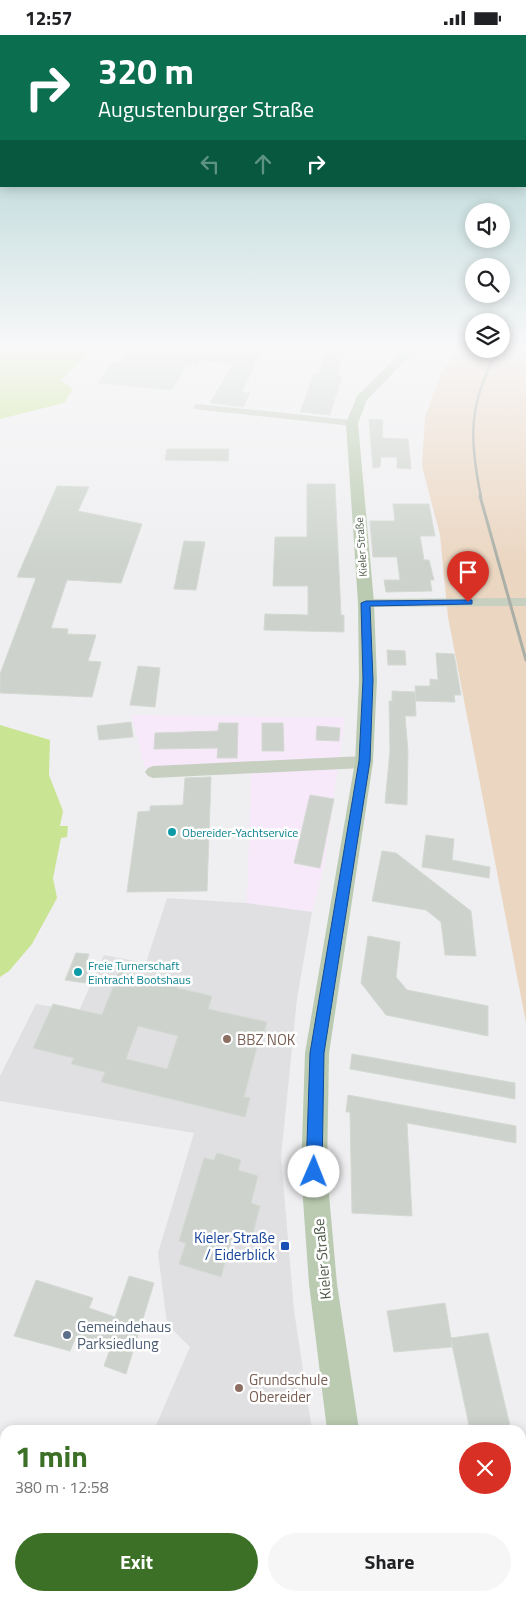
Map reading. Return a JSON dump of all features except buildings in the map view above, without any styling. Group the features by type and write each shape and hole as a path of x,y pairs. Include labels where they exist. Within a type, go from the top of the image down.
{"main road":[{"name":"Kieler Straße","path":"342,1425 323,1285 314,1172 317,1053 364,761 368,680 366,603 352,423 354,418"}],"street":[{"path":"305,418 352,423"},
{"path":"366,603 526,602"},
{"path":"153,772 364,761"}],"shaded area":[{"path":"425,418 526,418 526,1023 448,617 440,535 422,466"},
{"path":"131,715 345,718 324,867 312,912 247,903 251,774 147,775"},
{"path":"0,725 50,740 49,775 63,811 60,826 68,826 67,837 61,838 53,878 57,898 32,944 9,971 0,977"},
{"path":"167,898 247,903 312,912 297,999 281,1157 294,1310 311,1425 156,1425 190,1347 167,1324 158,1253 194,1133 0,1101 0,1076 36,1004 79,1011 104,955 146,963"}],"railway":[{"path":"475,418 474,457 481,497"},
{"path":"480,496 526,660"}],"place":[{"name":"Obereider-Yachtservice","path":"172,832"},
{"name":"Freie Turnerschaft Eintracht Bootshaus","path":"78,972"},
{"name":"BBZ NOK","path":"227,1039"},
{"name":"Kieler Straße / Eiderblick","path":"285,1246"},
{"name":"Gemeindehaus Parksiedlung","path":"67,1335"},
{"name":"Grundschule Obereider","path":"239,1388"}],"route":[{"path":"314,1172 317,1053 364,761 368,680 366,603 468,602"}]}
